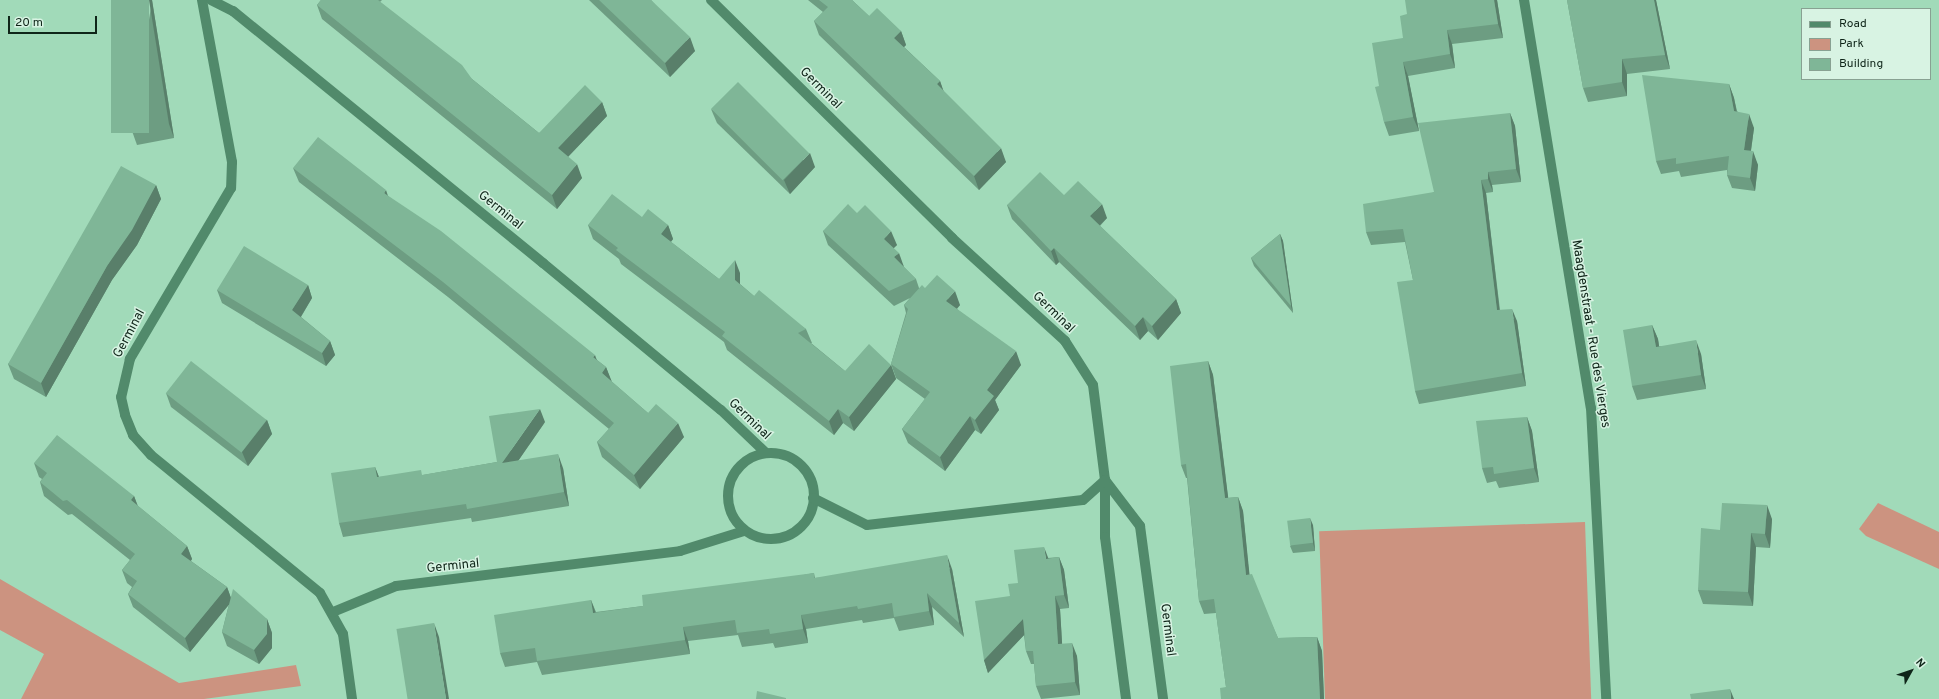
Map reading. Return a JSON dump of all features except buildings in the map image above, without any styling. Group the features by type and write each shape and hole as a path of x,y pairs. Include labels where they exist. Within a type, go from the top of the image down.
{"street":[{"name":"Germinal","path":"202,0 232,162 231,188 130,359 121,397 125,414 133,435 151,455 320,593 333,612 343,634 352,699"},
{"name":"Germinal","path":"211,0 233,11 526,249 721,410 765,452"},
{"name":"Germinal","path":"711,0 952,238 1065,341 1093,385 1105,480 1105,537 1126,699"},
{"name":"Maagdenstraat - Rue des Vierges","path":"1524,0 1591,408 1606,699"},
{"path":"765,452 782,454 797,461 808,474 813,498 806,523 793,534 777,540 760,538 744,531 733,518 727,502 728,485 744,462 765,452"},
{"name":"Germinal","path":"1105,480 1140,526 1162,699"},
{"path":"813,498 867,525 1083,500 1105,480"},
{"name":"Germinal","path":"333,612 396,586 680,551 744,531"}],"green space":[{"path":"1878,503 1939,532 1939,569 1866,536 1859,529"},
{"path":"1585,522 1591,699 1325,699 1319,531"},
{"path":"0,579 179,683 296,665 301,686 204,699 21,699 44,654 0,630"}]}
